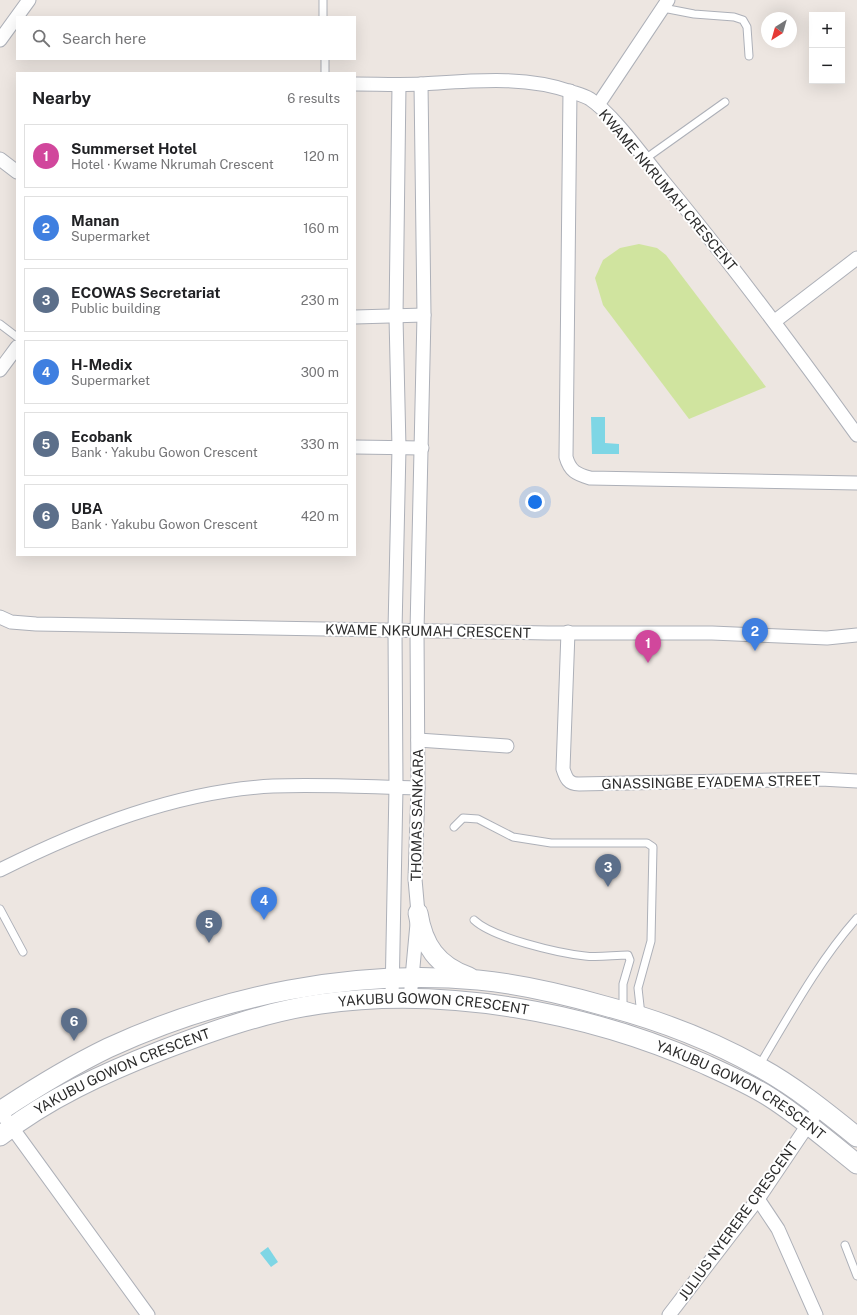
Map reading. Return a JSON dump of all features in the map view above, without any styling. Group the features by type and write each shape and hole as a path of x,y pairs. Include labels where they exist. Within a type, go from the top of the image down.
{"main road":[{"path":"418,913 421,931 428,947 442,962 460,974 478,980"},
{"name":"YAKUBU GOWON CRESCENT","path":"0,1111 56,1076 109,1048 166,1024 207,1010 284,990 392,977 412,977 478,980 533,988 632,1013 704,1040 759,1066 791,1086 820,1107 857,1137"},
{"name":"YAKUBU GOWON CRESCENT","path":"6,1131 87,1083 132,1062 202,1035 287,1010 328,1003 401,999 510,1007 582,1021 620,1031 675,1051 730,1076 768,1096 808,1124 857,1164"}],"street":[{"path":"17,16 29,0"},
{"path":"598,105 666,4"},
{"path":"0,40 16,18"},
{"name":"KWAME NKRUMAH CRESCENT","path":"356,84 422,84 461,81 534,82 570,91 588,98 598,105 699,224 775,321 857,435"},
{"path":"399,84 396,317 399,448 395,630 396,787 392,977 401,999"},
{"name":"THOMAS SANKARA","path":"401,999 412,977 418,913 415,879 418,788 417,630 424,315 422,84"},
{"path":"570,91 566,457 569,468 578,475 590,478 857,483"},
{"path":"0,159 16,171"},
{"path":"775,321 857,258"},
{"path":"356,317 424,315"},
{"path":"0,370 16,348"},
{"path":"356,447 422,448"},
{"name":"KWAME NKRUMAH CRESCENT","path":"0,617 11,622 36,624 395,630 712,633 827,638 857,635"},
{"name":"GNASSINGBE EYADEMA STREET","path":"568,632 563,769 566,779 571,783 814,780 857,781"},
{"path":"418,740 507,746"},
{"path":"0,870 76,834 122,817 165,805 224,792 272,786 418,788"},
{"name":"JULIUS NYERERE CRESCENT","path":"669,1315 758,1199 820,1107"},
{"path":"0,1111 6,1131 148,1315"},
{"path":"758,1199 778,1229 816,1315"}],"lane":[{"path":"323,0 323,16"},
{"path":"666,4 694,14 734,17 743,20 747,28 749,56"},
{"path":"325,60 325,72"},
{"path":"645,159 725,102"},
{"path":"0,324 16,336"},
{"path":"454,827 463,818 478,819 514,837 551,844 647,843 653,847 651,941 632,1013"},
{"path":"0,909 23,952"},
{"path":"759,1066 803,992 845,931 857,918"},
{"path":"474,920 480,926 500,935 546,948 586,956 628,955 630,960 623,984 632,1013"},
{"path":"845,1245 857,1276"}],"green space":[{"path":"639,244 657,248 666,255 766,387 689,419 603,305 595,278 603,260 620,248"}],"water":[{"path":"591,417 605,417 605,443 619,444 619,454 592,454"},
{"path":"268,1247 278,1262 271,1267 260,1253"}],"place":[{"name":"Manan","path":"755,651"},
{"name":"Summerset Hotel","path":"648,663"},
{"name":"ECOWAS Secretariat","path":"608,887"},
{"name":"H-Medix","path":"264,920"},
{"name":"Ecobank","path":"209,943"},
{"name":"UBA","path":"74,1041"}]}
